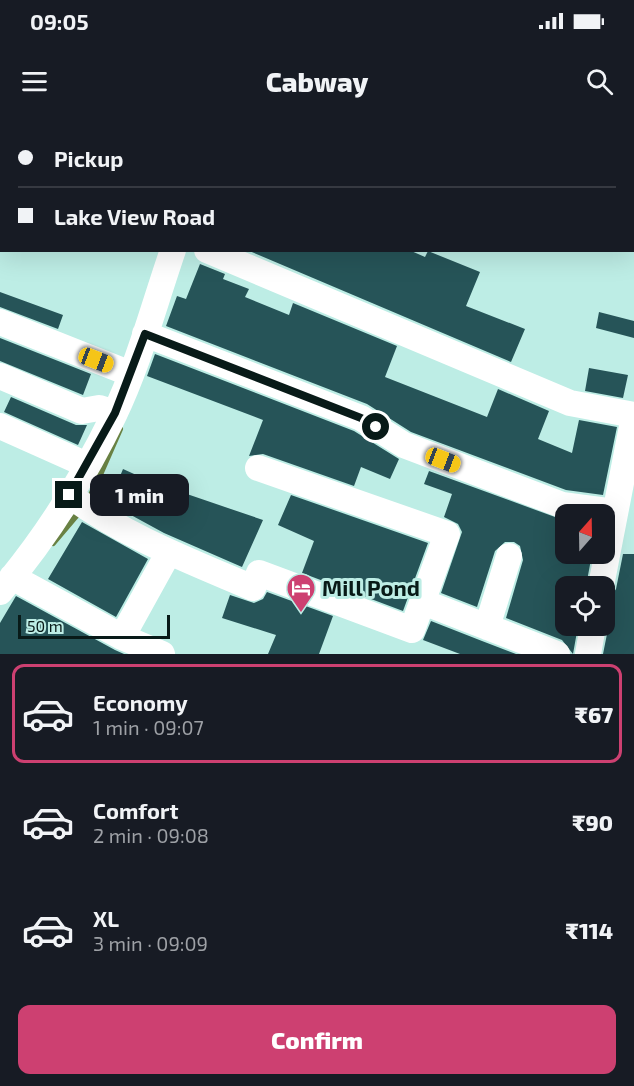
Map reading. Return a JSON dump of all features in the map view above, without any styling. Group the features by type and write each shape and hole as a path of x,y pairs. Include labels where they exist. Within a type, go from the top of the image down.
{"street":[{"path":"162,654 6,585 78,502 87,465 107,411 123,370 145,334 171,252"},
{"path":"212,252 570,403 634,416 615,512"},
{"path":"0,322 123,370"},
{"path":"145,334 361,418 414,449 559,504"},
{"path":"0,376 82,411 107,411"},
{"path":"0,426 87,465"},
{"path":"78,502 169,552 253,588 259,573 412,630 447,534 258,468"},
{"path":"122,637 169,552"},
{"path":"487,627 509,556"},
{"path":"423,602 557,654"},
{"path":"588,654 591,636"}],"building":[{"path":"252,252 414,252 425,257 428,252 430,252 480,272 466,306 525,329 511,362"},
{"path":"200,264 225,274 223,279 249,289 245,297 289,315 293,303 397,346 385,377 487,417 498,389 549,411 538,439 572,453 579,420 617,427 603,495 566,490 411,432 367,404 166,326 177,296 186,299"},
{"path":"0,292 63,315 58,329 0,307"},
{"path":"599,312 634,321 634,338 596,328"},
{"path":"0,338 91,374 83,395 0,361"},
{"path":"155,354 354,431 399,459 390,479 361,467 354,486 263,454 249,456 263,420 147,376"},
{"path":"589,368 628,375 623,398 585,391"},
{"path":"11,397 76,425 87,425 78,445 4,412"},
{"path":"123,469 183,496 184,493 263,520 242,567 164,533 109,503"},
{"path":"429,471 555,517 555,564 590,564 588,576 555,576 555,636 576,636 573,654 562,640 506,618 523,560 520,546 514,542 505,542 495,551 477,607 441,593 462,532 458,524 444,517 452,494 424,484"},
{"path":"291,495 428,543 403,611 302,573 314,541 278,525"},
{"path":"82,522 148,559 116,617 48,579"},
{"path":"623,554 634,554 634,654 603,654 607,636 615,636 616,589"},
{"path":"267,592 333,616 319,654 268,654 276,635 222,618 230,595 254,603 263,599"},
{"path":"16,596 124,654 0,654 0,623"},
{"path":"431,621 516,654 460,654 423,640"}],"waterway":[{"path":"88,502 120,429"},
{"path":"53,543 81,510"}],"place":[{"name":"Mill Pond","path":"301,614"}],"route":[{"path":"69,495 115,413 145,334 361,418 376,427"}]}
